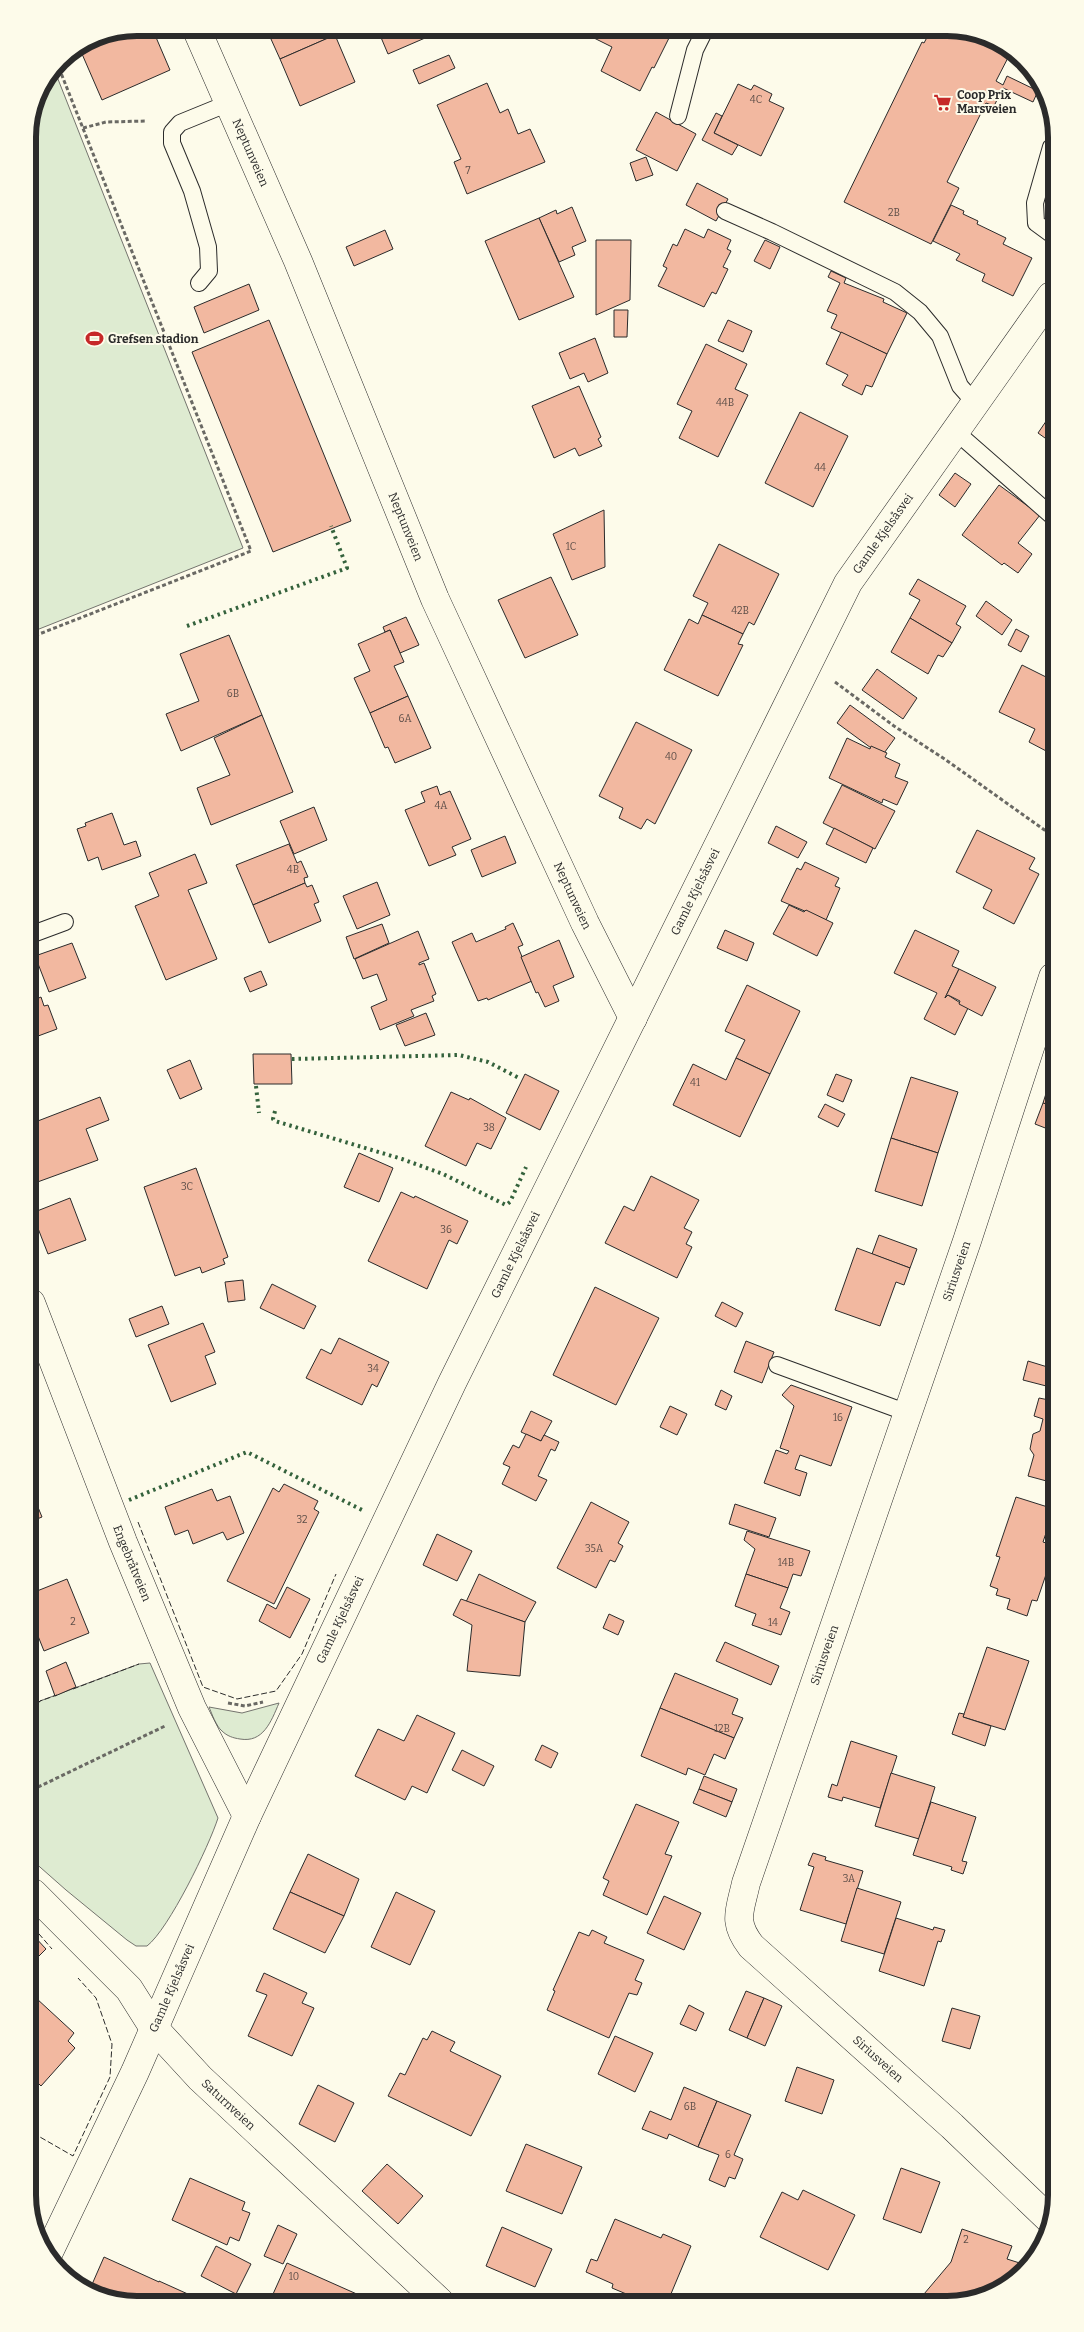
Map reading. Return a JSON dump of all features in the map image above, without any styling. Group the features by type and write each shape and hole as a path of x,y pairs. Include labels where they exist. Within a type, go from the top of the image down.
{"street":[{"name":"Neptunveien","path":"200,36 302,269 435,599 585,923 633,1018"},
{"name":"Gamle Kjelsåsvei","path":"51,2247 127,2089 247,1816 452,1383 753,780 848,583 1048,300"},
{"name":"Siriusveien","path":"1045,2216 952,2126 751,1946 740,1933 738,1918 746,1883 967,1241 1048,992"},
{"name":"Engebråtveien","path":"36,1315 123,1542 192,1708 247,1816"},
{"name":"Saturnveien","path":"36,1897 128,1989 153,2027 200,2078 427,2296"}],"lane":[{"path":"678,116 694,50 702,36"},
{"path":"199,283 208,271 208,247 192,191 172,143 172,132 180,123 229,102"},
{"path":"1048,158 1035,203 1036,223 1048,232"},
{"path":"725,212 772,232 902,297 920,312 940,336 960,386 975,404"},
{"path":"955,431 1048,512"},
{"path":"36,933 65,922"},
{"path":"777,1365 908,1413"}],"path":[{"path":"36,635 251,551 60,72"},
{"path":"83,128 106,122 132,120 180,123"},
{"path":"809,661 894,726 946,760 1048,832"}],"green space":[{"name":"Grefsen stadion","path":"57,76 243,548 36,630 36,131 44,99"},
{"path":"150,1663 218,1818 206,1847 177,1905 156,1937 147,1946 136,1946 127,1940 36,1864 36,1706 40,1701 139,1664"},
{"path":"279,1703 265,1730 255,1738 248,1739 235,1738 224,1733 216,1723 209,1707 242,1713"}],"building":[{"path":"155,36 170,70 102,100 81,53 99,44 118,38"},
{"path":"270,36 333,36 280,59"},
{"path":"335,36 355,82 300,106 280,59"},
{"path":"380,36 430,36 388,54"},
{"path":"590,36 670,36 640,91 601,71 612,47"},
{"path":"928,36 953,36 985,44 1008,57 996,81 1003,85 1007,76 1035,90 1037,93 1033,102 1003,88 994,106 986,103 947,182 959,188 931,244 844,202 922,42 924,43"},
{"path":"449,55 455,68 419,84 413,70"},
{"path":"487,83 500,113 508,109 518,134 530,129 545,162 467,194 454,162 461,159 437,105"},
{"path":"738,84 751,90 754,85 772,94 769,101 784,108 761,156 714,133"},
{"path":"656,112 696,134 677,171 636,150"},
{"path":"716,113 722,116 714,133 738,145 732,155 702,140"},
{"path":"646,157 653,175 636,181 630,163"},
{"path":"697,183 728,199 716,221 686,205"},
{"path":"951,205 964,211 963,214 978,221 977,224 1006,238 1003,244 1032,258 1013,296 982,281 985,274 956,260 960,254 933,241"},
{"path":"572,207 586,241 572,247 575,255 559,262 539,218 556,210 557,214"},
{"path":"539,218 574,297 519,320 485,241"},
{"path":"685,229 704,238 708,229 731,240 727,249 731,251 723,267 728,269 716,294 712,292 704,307 658,286 667,268 663,266 673,244 677,246"},
{"path":"385,230 393,249 354,266 346,247"},
{"path":"596,240 631,240 630,300 596,315"},
{"path":"765,240 780,247 770,269 754,261"},
{"path":"831,271 846,278 844,283 884,299 883,302 907,313 887,354 831,328 837,315 827,311 840,283 828,277"},
{"path":"249,284 259,310 204,333 194,307"},
{"path":"614,310 628,310 627,337 614,337"},
{"path":"269,320 351,521 273,552 192,352"},
{"path":"728,320 752,331 743,352 718,341"},
{"path":"841,332 887,354 872,387 866,385 862,395 842,385 848,375 826,364"},
{"path":"595,338 608,373 588,382 584,373 570,379 559,353"},
{"path":"706,344 747,364 735,389 748,395 718,457 679,438 692,411 677,404"},
{"path":"579,386 601,437 598,439 602,446 579,456 575,448 554,458 532,406"},
{"path":"800,412 848,436 813,507 765,483"},
{"path":"1048,418 1048,440 1038,433"},
{"path":"955,473 971,484 955,507 939,495"},
{"path":"999,485 1040,515 1018,543 1032,554 1018,573 1004,563 1002,565 962,535"},
{"path":"604,510 605,567 572,580 553,534"},
{"path":"719,544 779,574 754,625 749,622 743,634 702,615 708,603 693,596"},
{"path":"551,577 578,635 525,658 498,600"},
{"path":"918,579 966,606 956,624 961,627 952,643 910,618 920,600 909,594"},
{"path":"986,601 1012,620 1002,635 976,616"},
{"path":"702,615 743,634 738,644 743,645 718,696 664,670 689,619 698,624"},
{"path":"406,617 419,645 400,653 390,630 385,632 383,627"},
{"path":"910,618 952,643 943,657 938,655 928,674 891,652"},
{"path":"1016,629 1029,636 1021,652 1008,645"},
{"path":"390,630 404,662 394,666 408,696 370,713 354,678 370,671 358,644"},
{"path":"229,635 262,715 181,751 166,714 199,701 180,654"},
{"path":"1022,665 1048,678 1048,752 1029,742 1035,729 999,712"},
{"path":"877,669 917,698 903,719 862,690"},
{"path":"408,696 431,748 395,763 388,747 385,748 370,713"},
{"path":"850,705 895,738 882,756 837,723"},
{"path":"262,715 293,792 211,825 197,788 230,775 214,738"},
{"path":"636,722 692,750 655,824 647,819 641,829 619,818 623,808 599,796"},
{"path":"847,738 870,749 871,746 887,753 885,757 900,764 895,777 908,782 897,805 883,799 882,803 829,778"},
{"path":"842,785 895,811 875,849 823,823"},
{"path":"437,786 440,795 450,791 471,839 452,847 456,855 429,866 405,810 425,802 421,792"},
{"path":"314,807 327,840 294,854 280,821"},
{"path":"112,813 124,845 136,841 141,856 102,870 98,857 88,861 77,829 86,826 85,823"},
{"path":"776,826 807,842 798,858 768,843"},
{"path":"834,828 873,848 866,863 826,844"},
{"path":"977,830 1035,858 1029,869 1039,874 1014,924 983,908 992,890 956,872"},
{"path":"505,836 516,863 482,877 471,850"},
{"path":"289,844 297,863 301,861 308,877 304,878 305,883 253,905 236,865"},
{"path":"195,854 207,883 188,890 217,959 166,980 135,906 159,896 149,873"},
{"path":"805,862 839,878 835,886 840,888 826,920 781,901 797,868 801,870"},
{"path":"377,882 390,915 357,929 343,896"},
{"path":"305,883 307,887 312,885 319,902 314,904 321,921 269,943 253,905"},
{"path":"789,905 804,912 806,910 833,923 817,956 773,934"},
{"path":"513,923 523,945 518,947 532,981 488,1000 487,998 478,1001 452,942 472,933 476,942 506,929 505,927"},
{"path":"382,924 389,943 354,959 346,937"},
{"path":"725,930 754,943 747,961 717,948"},
{"path":"915,930 959,951 952,966 959,969 945,998 948,995 968,1008 955,1035 924,1019 937,993 894,973"},
{"path":"418,931 429,959 419,963 419,965 424,963 436,994 432,996 434,1001 411,1010 414,1016 380,1030 371,1007 387,1000 377,974 363,979 355,959"},
{"path":"559,940 574,977 553,986 559,1001 545,1007 538,992 536,993 521,957"},
{"path":"72,943 86,978 49,992 36,956"},
{"path":"959,969 996,987 982,1016 959,1004 960,1001 948,995 945,998"},
{"path":"261,971 267,985 250,992 244,978"},
{"path":"747,985 800,1011 770,1074 736,1058 745,1040 725,1031"},
{"path":"41,997 44,1006 48,1005 57,1029 36,1037 36,999"},
{"path":"426,1013 435,1035 405,1046 396,1025"},
{"path":"253,1054 291,1054 292,1084 254,1084"},
{"path":"736,1058 770,1074 740,1137 673,1105 693,1064 726,1080"},
{"path":"190,1060 202,1089 180,1099 167,1070"},
{"path":"525,1074 559,1091 540,1130 506,1113"},
{"path":"836,1074 852,1080 843,1102 827,1095"},
{"path":"911,1077 958,1092 938,1153 891,1138"},
{"path":"1048,1087 1048,1104 1043,1103"},
{"path":"451,1092 469,1100 470,1098 506,1118 491,1149 477,1143 466,1166 425,1146"},
{"path":"100,1097 109,1120 86,1129 98,1160 36,1183 36,1151 38,1150 36,1146 36,1122"},
{"path":"1043,1103 1048,1104 1048,1129 1035,1124"},
{"path":"825,1104 845,1114 838,1127 818,1117"},
{"path":"891,1138 938,1153 922,1206 875,1191"},
{"path":"359,1153 393,1168 379,1202 344,1187"},
{"path":"196,1168 228,1257 223,1259 225,1264 202,1273 200,1267 175,1276 144,1187"},
{"path":"651,1176 699,1200 684,1228 692,1232 686,1244 692,1247 677,1278 605,1243 624,1206 634,1211"},
{"path":"401,1192 414,1198 415,1196 468,1221 457,1244 449,1240 427,1289 368,1261"},
{"path":"70,1198 86,1240 48,1254 36,1223 36,1211"},
{"path":"879,1235 917,1249 910,1268 872,1254"},
{"path":"857,1248 910,1268 904,1285 896,1282 880,1326 835,1310"},
{"path":"243,1280 245,1300 228,1302 225,1282"},
{"path":"272,1284 316,1306 304,1329 260,1308"},
{"path":"595,1287 659,1318 616,1405 553,1375"},
{"path":"722,1302 743,1313 736,1327 715,1316"},
{"path":"162,1306 169,1324 136,1337 129,1319"},
{"path":"203,1323 215,1352 205,1356 216,1384 171,1402 148,1345"},
{"path":"339,1338 389,1362 377,1387 372,1384 362,1405 306,1378 321,1349 331,1354"},
{"path":"746,1341 774,1352 762,1383 734,1372"},
{"path":"1028,1361 1048,1367 1048,1386 1023,1380"},
{"path":"791,1385 852,1407 831,1466 800,1455 795,1469 807,1473 800,1496 764,1483 776,1450 787,1454 789,1451 780,1448 794,1406 782,1395"},
{"path":"721,1390 732,1396 726,1410 715,1405"},
{"path":"1039,1398 1048,1400 1048,1481 1028,1476 1034,1455 1030,1449 1033,1434 1040,1431 1043,1419 1034,1416"},
{"path":"670,1406 687,1414 677,1435 660,1427"},
{"path":"531,1411 552,1421 541,1441 521,1432"},
{"path":"526,1434 541,1441 544,1435 559,1442 555,1451 551,1449 538,1476 547,1480 536,1501 502,1484 510,1467 503,1464 513,1445 519,1448"},
{"path":"284,1484 318,1501 314,1509 319,1512 274,1604 227,1581 273,1488 279,1492"},
{"path":"212,1489 217,1501 230,1496 244,1533 227,1540 223,1532 193,1544 188,1530 175,1535 165,1507"},
{"path":"1016,1497 1048,1507 1048,1527 1043,1542 1048,1544 1048,1569 1037,1601 1032,1600 1027,1616 1007,1609 1010,1599 996,1595 998,1589 990,1586 1000,1557 996,1556"},
{"path":"36,1502 42,1517 36,1519"},
{"path":"591,1502 629,1522 618,1543 623,1546 615,1562 610,1560 596,1588 557,1568"},
{"path":"735,1504 776,1518 769,1537 729,1524"},
{"path":"747,1531 810,1551 801,1576 793,1574 788,1588 746,1574 755,1549 744,1540"},
{"path":"437,1534 472,1551 457,1581 423,1565"},
{"path":"479,1574 536,1602 525,1622 466,1602"},
{"path":"746,1574 788,1588 780,1608 790,1612 781,1635 752,1625 756,1614 735,1606"},
{"path":"67,1579 89,1633 44,1651 36,1631 36,1591"},
{"path":"287,1587 310,1599 290,1638 259,1621 267,1604 276,1609"},
{"path":"461,1599 525,1622 520,1676 467,1671 472,1625 453,1615"},
{"path":"609,1614 624,1621 618,1635 603,1628"},
{"path":"725,1642 779,1666 771,1685 716,1661"},
{"path":"987,1647 1029,1661 1005,1730 963,1717"},
{"path":"66,1662 76,1687 55,1696 46,1671"},
{"path":"675,1673 738,1699 732,1714 743,1718 734,1738 660,1708"},
{"path":"660,1708 734,1738 725,1759 714,1754 705,1775 688,1768 686,1775 641,1756"},
{"path":"959,1713 964,1714 963,1717 991,1726 985,1746 952,1734"},
{"path":"417,1715 455,1733 427,1793 412,1786 405,1800 355,1776 378,1729 404,1741"},
{"path":"851,1741 897,1756 880,1808 843,1797 842,1801 828,1797 832,1784 837,1786"},
{"path":"542,1745 558,1753 551,1768 535,1760"},
{"path":"462,1750 494,1766 484,1786 452,1770"},
{"path":"891,1773 935,1787 919,1839 875,1826"},
{"path":"704,1776 737,1789 732,1802 699,1789"},
{"path":"699,1789 732,1802 726,1817 693,1803"},
{"path":"931,1802 976,1817 962,1861 967,1862 963,1874 951,1870 952,1867 913,1855"},
{"path":"636,1804 679,1822 665,1854 672,1856 647,1915 603,1895 609,1881 603,1878"},
{"path":"813,1853 826,1857 825,1860 863,1871 846,1924 800,1910 814,1867 808,1865"},
{"path":"308,1854 359,1879 344,1916 290,1892"},
{"path":"857,1888 901,1902 884,1954 841,1941"},
{"path":"290,1892 344,1916 325,1953 273,1929"},
{"path":"396,1892 435,1911 410,1965 371,1947"},
{"path":"664,1896 701,1913 684,1950 647,1933"},
{"path":"896,1918 933,1930 934,1927 945,1930 941,1942 938,1941 924,1986 879,1971"},
{"path":"592,1930 607,1937 604,1943 644,1960 635,1980 642,1983 637,1995 629,1993 609,2038 547,2010 555,1991 553,1990 579,1932 589,1936"},
{"path":"36,1938 46,1949 36,1959"},
{"path":"264,1973 307,1993 302,2003 314,2008 292,2056 248,2036 267,1995 256,1991"},
{"path":"746,1991 764,1998 747,2038 729,2030"},
{"path":"36,1998 74,2033 68,2041 75,2048 41,2086 39,2084 36,2087"},
{"path":"764,1998 782,2006 765,2046 747,2038"},
{"path":"689,2005 704,2013 696,2031 680,2024"},
{"path":"952,2008 980,2016 970,2049 942,2041"},
{"path":"432,2031 455,2042 450,2051 501,2076 471,2136 388,2096 400,2073 405,2075 423,2038 427,2040"},
{"path":"615,2036 653,2053 635,2092 598,2074"},
{"path":"797,2067 834,2080 822,2114 785,2101"},
{"path":"318,2085 354,2103 335,2142 299,2124"},
{"path":"684,2087 717,2101 698,2147 669,2134 667,2139 642,2129 650,2111 671,2120"},
{"path":"717,2101 751,2115 734,2155 743,2159 735,2179 729,2177 725,2187 709,2180 719,2155 698,2147"},
{"path":"526,2144 582,2167 562,2214 506,2191"},
{"path":"387,2164 423,2196 398,2224 362,2191"},
{"path":"901,2168 940,2182 921,2233 883,2219"},
{"path":"190,2178 245,2202 242,2210 250,2213 239,2241 230,2237 227,2245 172,2220"},
{"path":"803,2190 855,2215 828,2270 760,2237 782,2192 798,2200"},
{"path":"615,2219 661,2238 663,2234 691,2246 670,2296 631,2296 612,2288 613,2284 586,2272 591,2259 597,2261"},
{"path":"278,2225 297,2234 283,2264 264,2256"},
{"path":"502,2227 552,2249 535,2287 486,2266"},
{"path":"962,2229 1012,2246 1007,2259 1021,2263 1003,2279 979,2290 960,2295 926,2296 924,2294 951,2262"},
{"path":"216,2246 251,2264 236,2294 201,2276"},
{"path":"104,2257 192,2296 131,2296 118,2294 92,2284"},
{"path":"287,2263 359,2295 359,2296 272,2296"}],"hedge":[{"path":"187,626 347,568 331,526"},
{"path":"292,1059 459,1055 488,1062 521,1079"},
{"path":"256,1086 259,1113"},
{"path":"275,1111 273,1119 275,1121 402,1159 443,1174 506,1205 510,1202 526,1167"},
{"path":"129,1500 247,1452 364,1511"}],"fence":[{"path":"138,1522 203,1687 237,1699 276,1691 302,1654 336,1574"},
{"path":"73,1689 139,1664"},
{"path":"36,1706 40,1701 57,1695"},
{"path":"36,1930 52,1949"},
{"path":"36,2135 73,2156 110,2077 112,2044 96,1998 78,1978"}],"place":[{"name":"Coop Prix Marsveien","path":"943,102"},
{"name":"Grefsen stadion","path":"94,339"}]}
